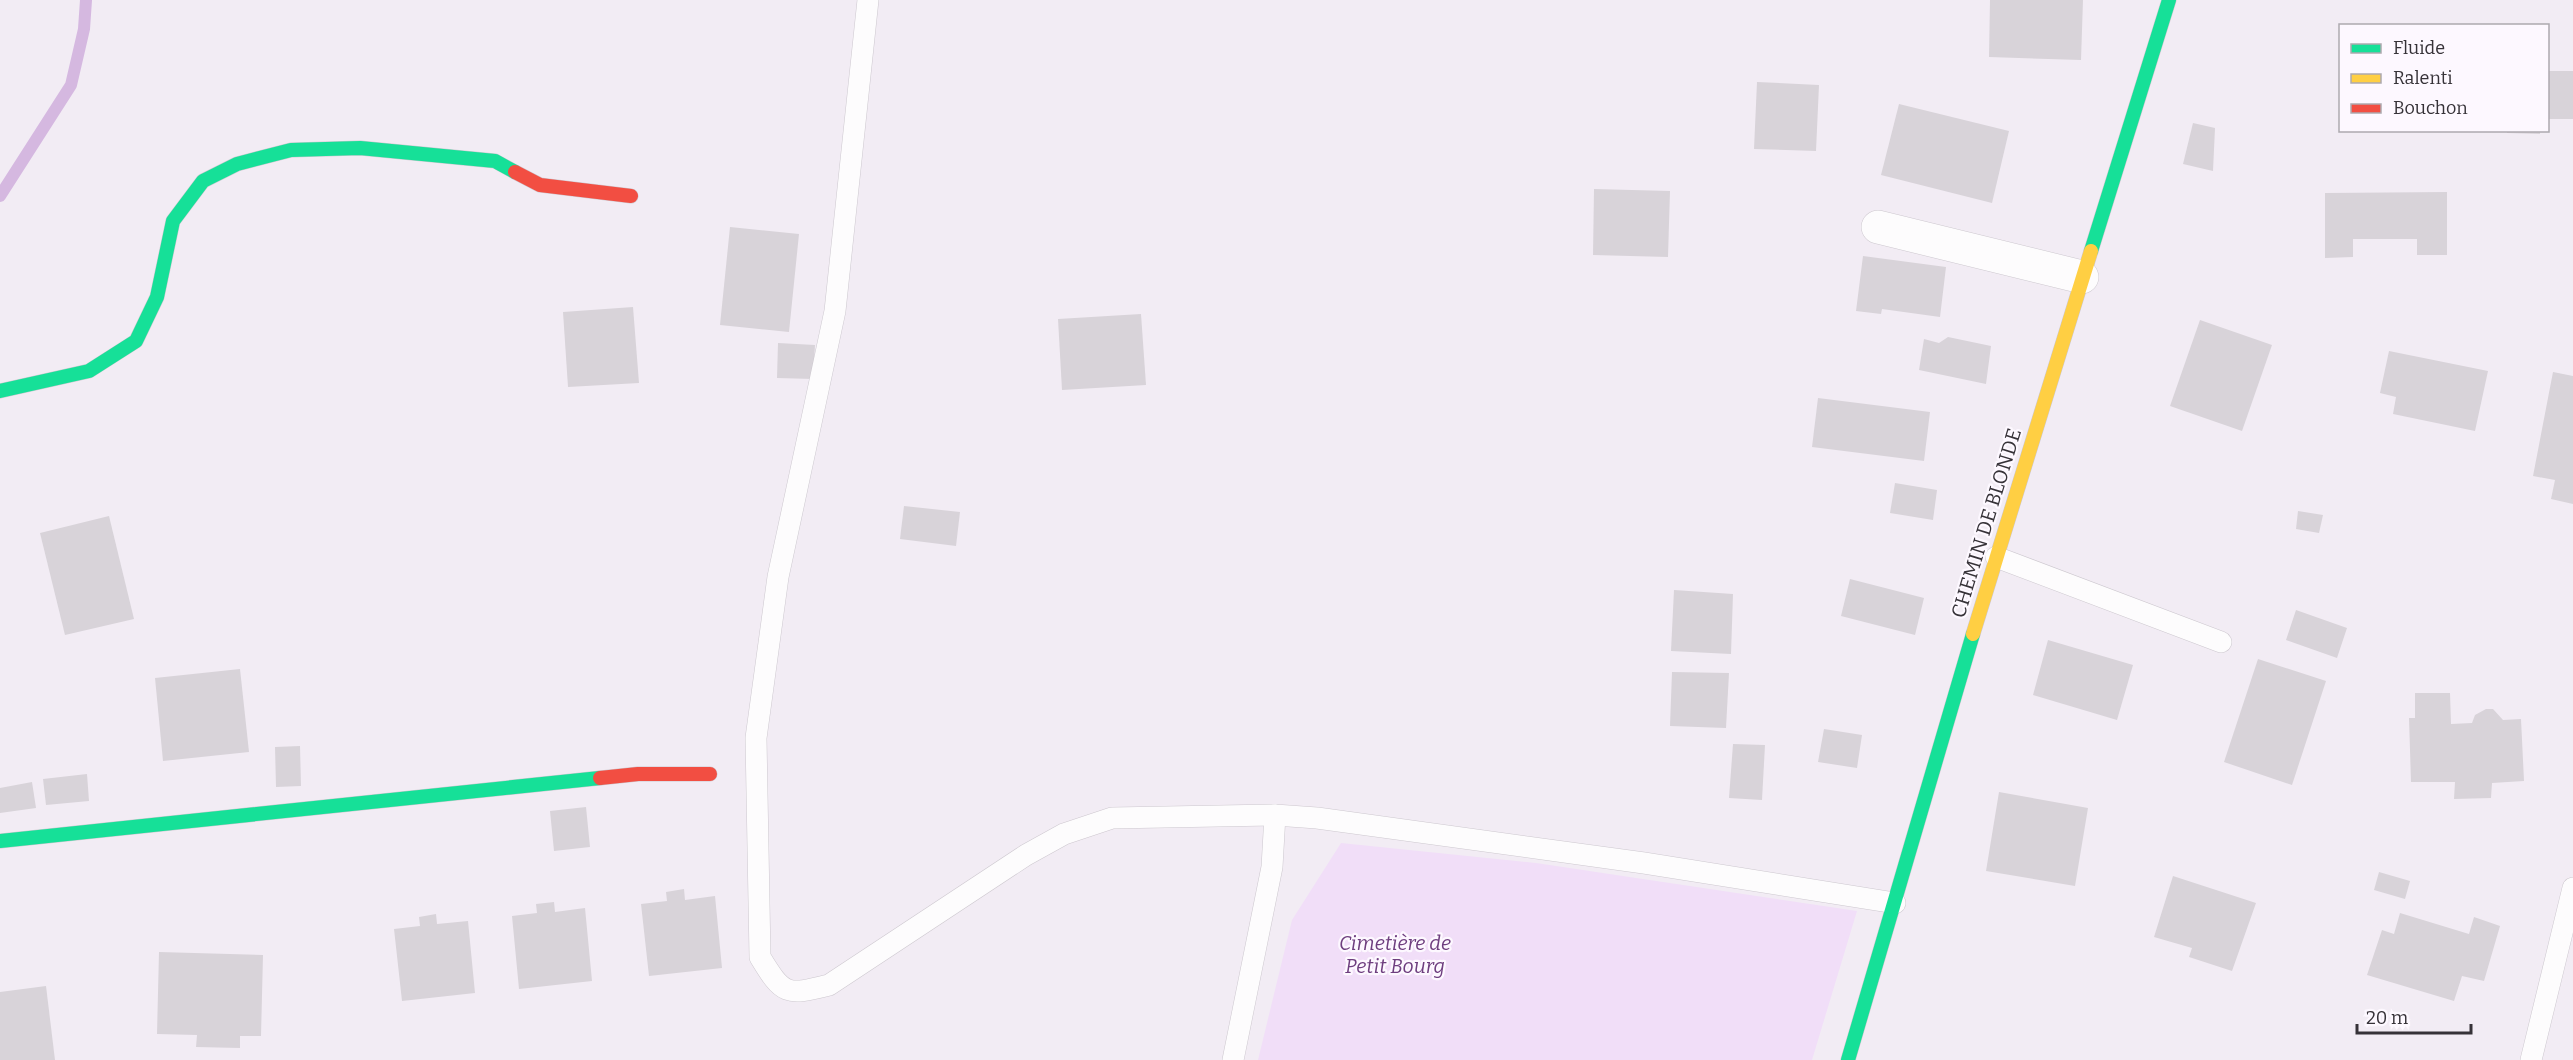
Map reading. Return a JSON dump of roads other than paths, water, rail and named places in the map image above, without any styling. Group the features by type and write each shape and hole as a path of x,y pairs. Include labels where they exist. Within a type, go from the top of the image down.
{"street":[{"name":"CHEMIN DE BLONDE","path":"1848,1060 1996,557 2169,0"},
{"path":"0,391 89,371 136,341 158,297 173,220 203,181 237,164 291,150 360,148 495,161 540,185 631,196"},
{"path":"1878,227 2082,277"},
{"path":"0,840 638,774 710,774"}],"lane":[{"path":"868,0 835,311 778,577 756,738 760,957 777,984 797,993 829,985 1026,855 1064,834 1112,818 1275,815 1317,818 1644,863 1895,903"},
{"path":"1996,557 2221,642"},
{"path":"1233,1060 1272,867 1275,815"},
{"path":"2531,1060 2573,888"}],"waterway":[{"path":"0,196 71,85 84,29 86,0"}],"park label":[{"name":"Cimetière de Petit Bourg","path":"1395,954"}]}
